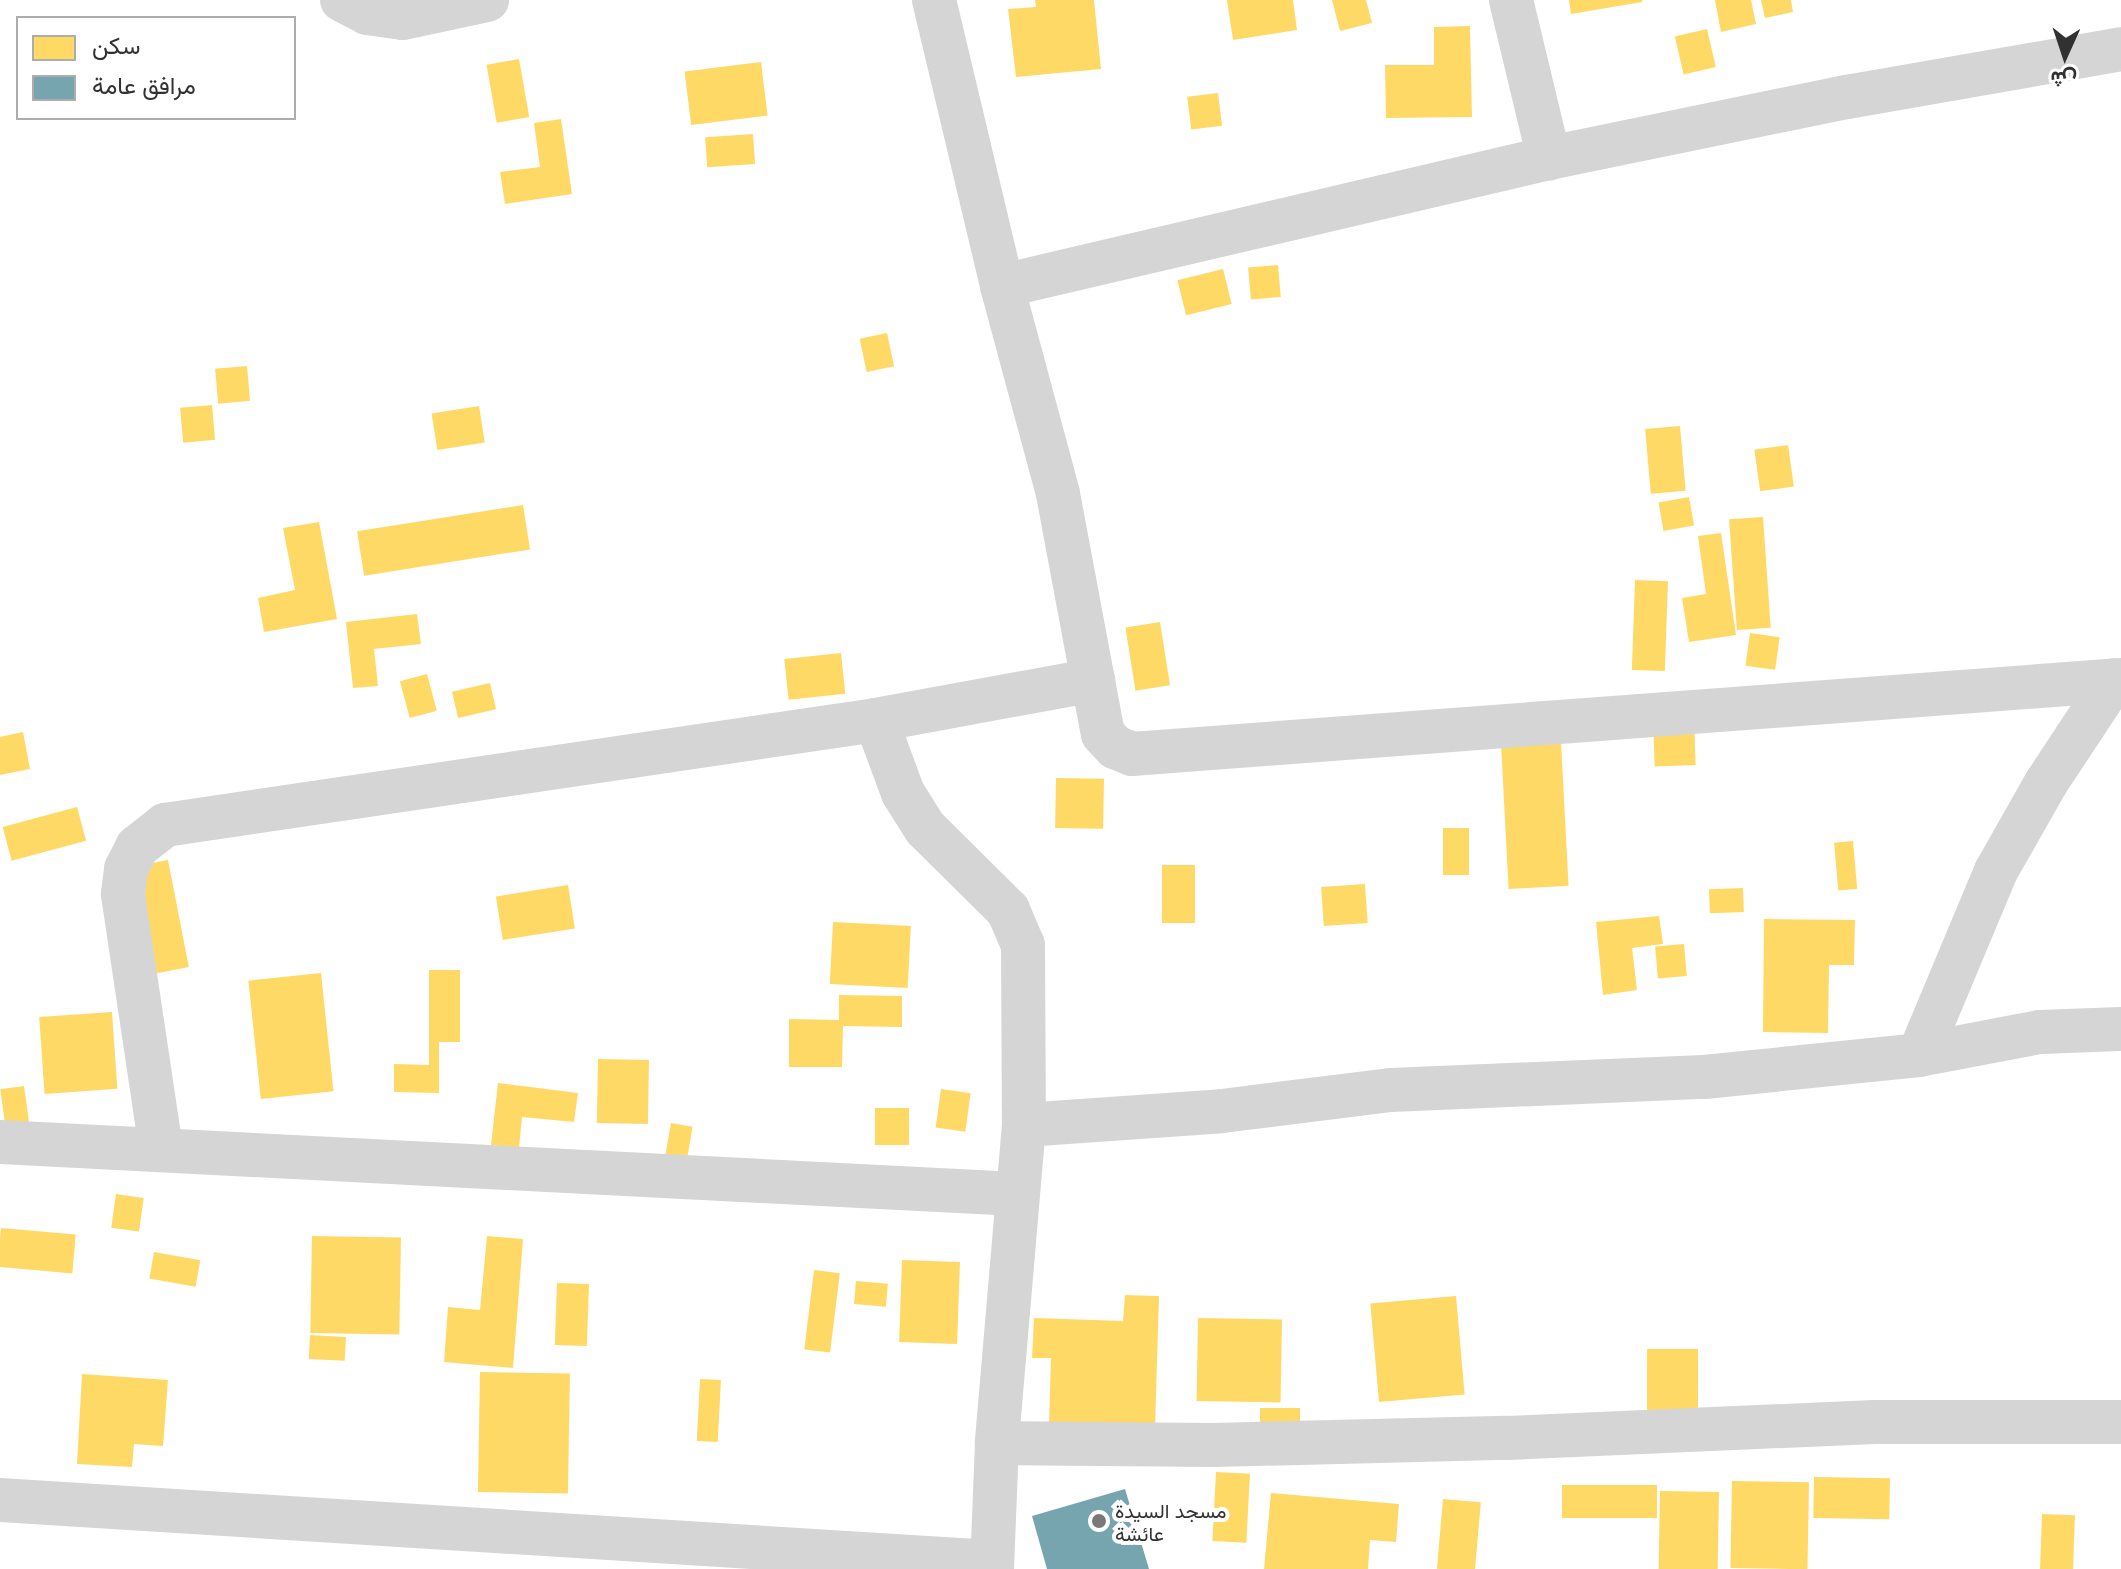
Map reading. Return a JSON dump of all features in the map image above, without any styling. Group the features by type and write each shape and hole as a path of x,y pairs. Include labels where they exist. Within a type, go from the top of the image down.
{"street":[{"path":"342,0 367,13 403,18 487,0"},
{"path":"934,0 1002,286 1058,494 1103,734 1115,747 1132,754 2118,680"},
{"path":"1511,0 1549,158"},
{"path":"1002,286 1549,158 1847,97 2121,49"},
{"path":"161,1149 123,894 126,869 137,847 165,825 876,720 1093,680"},
{"path":"1919,1055 1996,871 2046,783 2118,680"},
{"path":"0,1500 992,1566 997,1443 1024,1125 1023,945 1008,910 925,828 903,793 876,720"},
{"path":"1024,1125 1222,1111 1391,1090 1704,1077 1919,1055 2040,1032 2121,1029"},
{"path":"0,1142 1017,1194"},
{"path":"997,1443 1214,1445 1507,1438 1875,1422 2121,1422"}],"building: سكن":[{"path":"1035,0 1094,0 1101,69 1016,77 1008,9 1036,7"},
{"path":"1227,0 1293,0 1297,30 1233,40"},
{"path":"1332,0 1366,0 1372,23 1340,31"},
{"path":"1569,0 1642,0 1642,2 1571,14"},
{"path":"1715,0 1751,0 1756,24 1721,32"},
{"path":"1761,0 1791,0 1793,12 1765,18"},
{"path":"1470,26 1472,117 1386,118 1385,65 1434,65 1434,27"},
{"path":"1707,29 1716,67 1684,74 1675,36"},
{"path":"519,59 529,117 497,123 487,65"},
{"path":"761,62 768,116 691,125 685,71"},
{"path":"1218,93 1222,126 1191,130 1187,97"},
{"path":"561,119 572,194 505,204 500,172 540,167 534,123"},
{"path":"753,134 755,164 707,167 705,137"},
{"path":"1278,265 1281,297 1251,299 1248,268"},
{"path":"1223,269 1232,304 1186,315 1177,280"},
{"path":"887,333 894,366 867,372 860,339"},
{"path":"247,366 250,401 218,404 215,369"},
{"path":"212,405 215,440 183,443 180,408"},
{"path":"479,406 485,443 437,450 432,414"},
{"path":"1680,426 1686,491 1651,494 1645,429"},
{"path":"1788,445 1794,487 1760,491 1754,450"},
{"path":"1689,497 1694,526 1664,531 1658,502"},
{"path":"523,505 530,549 364,576 357,531"},
{"path":"1763,517 1771,628 1737,630 1729,519"},
{"path":"319,522 337,619 264,632 258,598 295,590 283,528"},
{"path":"1721,533 1736,635 1689,642 1682,598 1706,594 1698,536"},
{"path":"1635,580 1668,581 1665,671 1632,670"},
{"path":"417,614 421,644 374,649 378,686 353,688 346,622"},
{"path":"1160,622 1170,685 1135,691 1125,627"},
{"path":"1750,633 1780,637 1775,670 1745,666"},
{"path":"841,653 845,694 789,700 784,659"},
{"path":"427,674 437,711 410,718 400,681"},
{"path":"490,683 496,709 458,718 452,692"},
{"path":"1694,718 1696,765 1655,766 1653,719"},
{"path":"23,732 30,769 0,775 0,737"},
{"path":"1561,742 1569,886 1509,889 1501,745"},
{"path":"1056,778 1104,779 1103,829 1055,828"},
{"path":"77,807 86,841 12,861 3,827"},
{"path":"1443,828 1469,828 1469,875 1443,875"},
{"path":"1853,841 1857,889 1838,890 1834,843"},
{"path":"168,860 189,967 154,974 134,867"},
{"path":"1162,865 1195,865 1195,923 1162,923"},
{"path":"1365,884 1368,923 1324,926 1321,887"},
{"path":"568,885 575,928 503,940 496,896"},
{"path":"1743,888 1744,912 1710,913 1709,889"},
{"path":"1659,916 1663,944 1632,948 1637,990 1603,995 1596,922"},
{"path":"1764,919 1855,920 1854,965 1829,965 1828,1033 1763,1032"},
{"path":"833,922 911,926 908,988 830,984"},
{"path":"1684,944 1687,976 1658,978 1655,947"},
{"path":"429,970 460,970 460,1042 439,1042 439,1093 394,1092 394,1064 429,1065"},
{"path":"321,973 333,1091 261,1099 248,981"},
{"path":"839,995 902,996 902,1027 843,1026 842,1067 789,1067 789,1019 839,1020"},
{"path":"112,1012 117,1089 45,1094 39,1017"},
{"path":"598,1059 649,1060 648,1124 597,1123"},
{"path":"498,1083 578,1093 574,1122 522,1117 519,1148 491,1145"},
{"path":"24,1086 29,1123 5,1126 0,1089"},
{"path":"941,1089 971,1093 965,1132 936,1128"},
{"path":"875,1108 909,1108 909,1145 875,1145"},
{"path":"671,1123 693,1127 686,1164 664,1160"},
{"path":"116,1194 144,1198 139,1232 111,1228"},
{"path":"1,1228 76,1235 72,1273 0,1267"},
{"path":"312,1236 401,1238 399,1335 310,1333"},
{"path":"487,1236 523,1239 513,1368 444,1362 448,1307 480,1310"},
{"path":"154,1252 200,1260 196,1287 149,1279"},
{"path":"902,1260 960,1262 957,1344 899,1342"},
{"path":"814,1270 840,1273 830,1353 804,1349"},
{"path":"856,1281 888,1284 886,1307 854,1304"},
{"path":"557,1283 589,1284 587,1346 555,1345"},
{"path":"1125,1295 1159,1296 1155,1428 1049,1425 1051,1358 1032,1358 1034,1318 1123,1321"},
{"path":"1456,1296 1465,1395 1379,1402 1370,1303"},
{"path":"1198,1318 1282,1319 1281,1402 1197,1401"},
{"path":"310,1335 346,1337 345,1361 309,1359"},
{"path":"1647,1349 1698,1349 1698,1419 1647,1419"},
{"path":"480,1372 570,1374 568,1494 478,1492"},
{"path":"82,1374 168,1380 163,1446 134,1444 132,1467 77,1464"},
{"path":"700,1379 721,1380 718,1442 697,1441"},
{"path":"1260,1408 1300,1408 1300,1442 1260,1442"},
{"path":"1216,1472 1250,1474 1246,1543 1212,1541"},
{"path":"1814,1477 1890,1478 1889,1519 1813,1518"},
{"path":"1732,1481 1809,1482 1807,1569 1730,1568"},
{"path":"1562,1485 1657,1485 1657,1518 1562,1518"},
{"path":"1660,1491 1719,1492 1718,1569 1659,1569"},
{"path":"1271,1493 1399,1504 1396,1542 1370,1540 1368,1569 1264,1569"},
{"path":"1443,1499 1481,1502 1475,1569 1437,1569"},
{"path":"2042,1514 2075,1515 2073,1569 2040,1569"}],"building: مرافق عامة":[{"path":"1125,1489 1149,1569 1047,1569 1032,1516"}],"place":[{"name":"مسجد السيدة عائشة","path":"1099,1521"}]}
